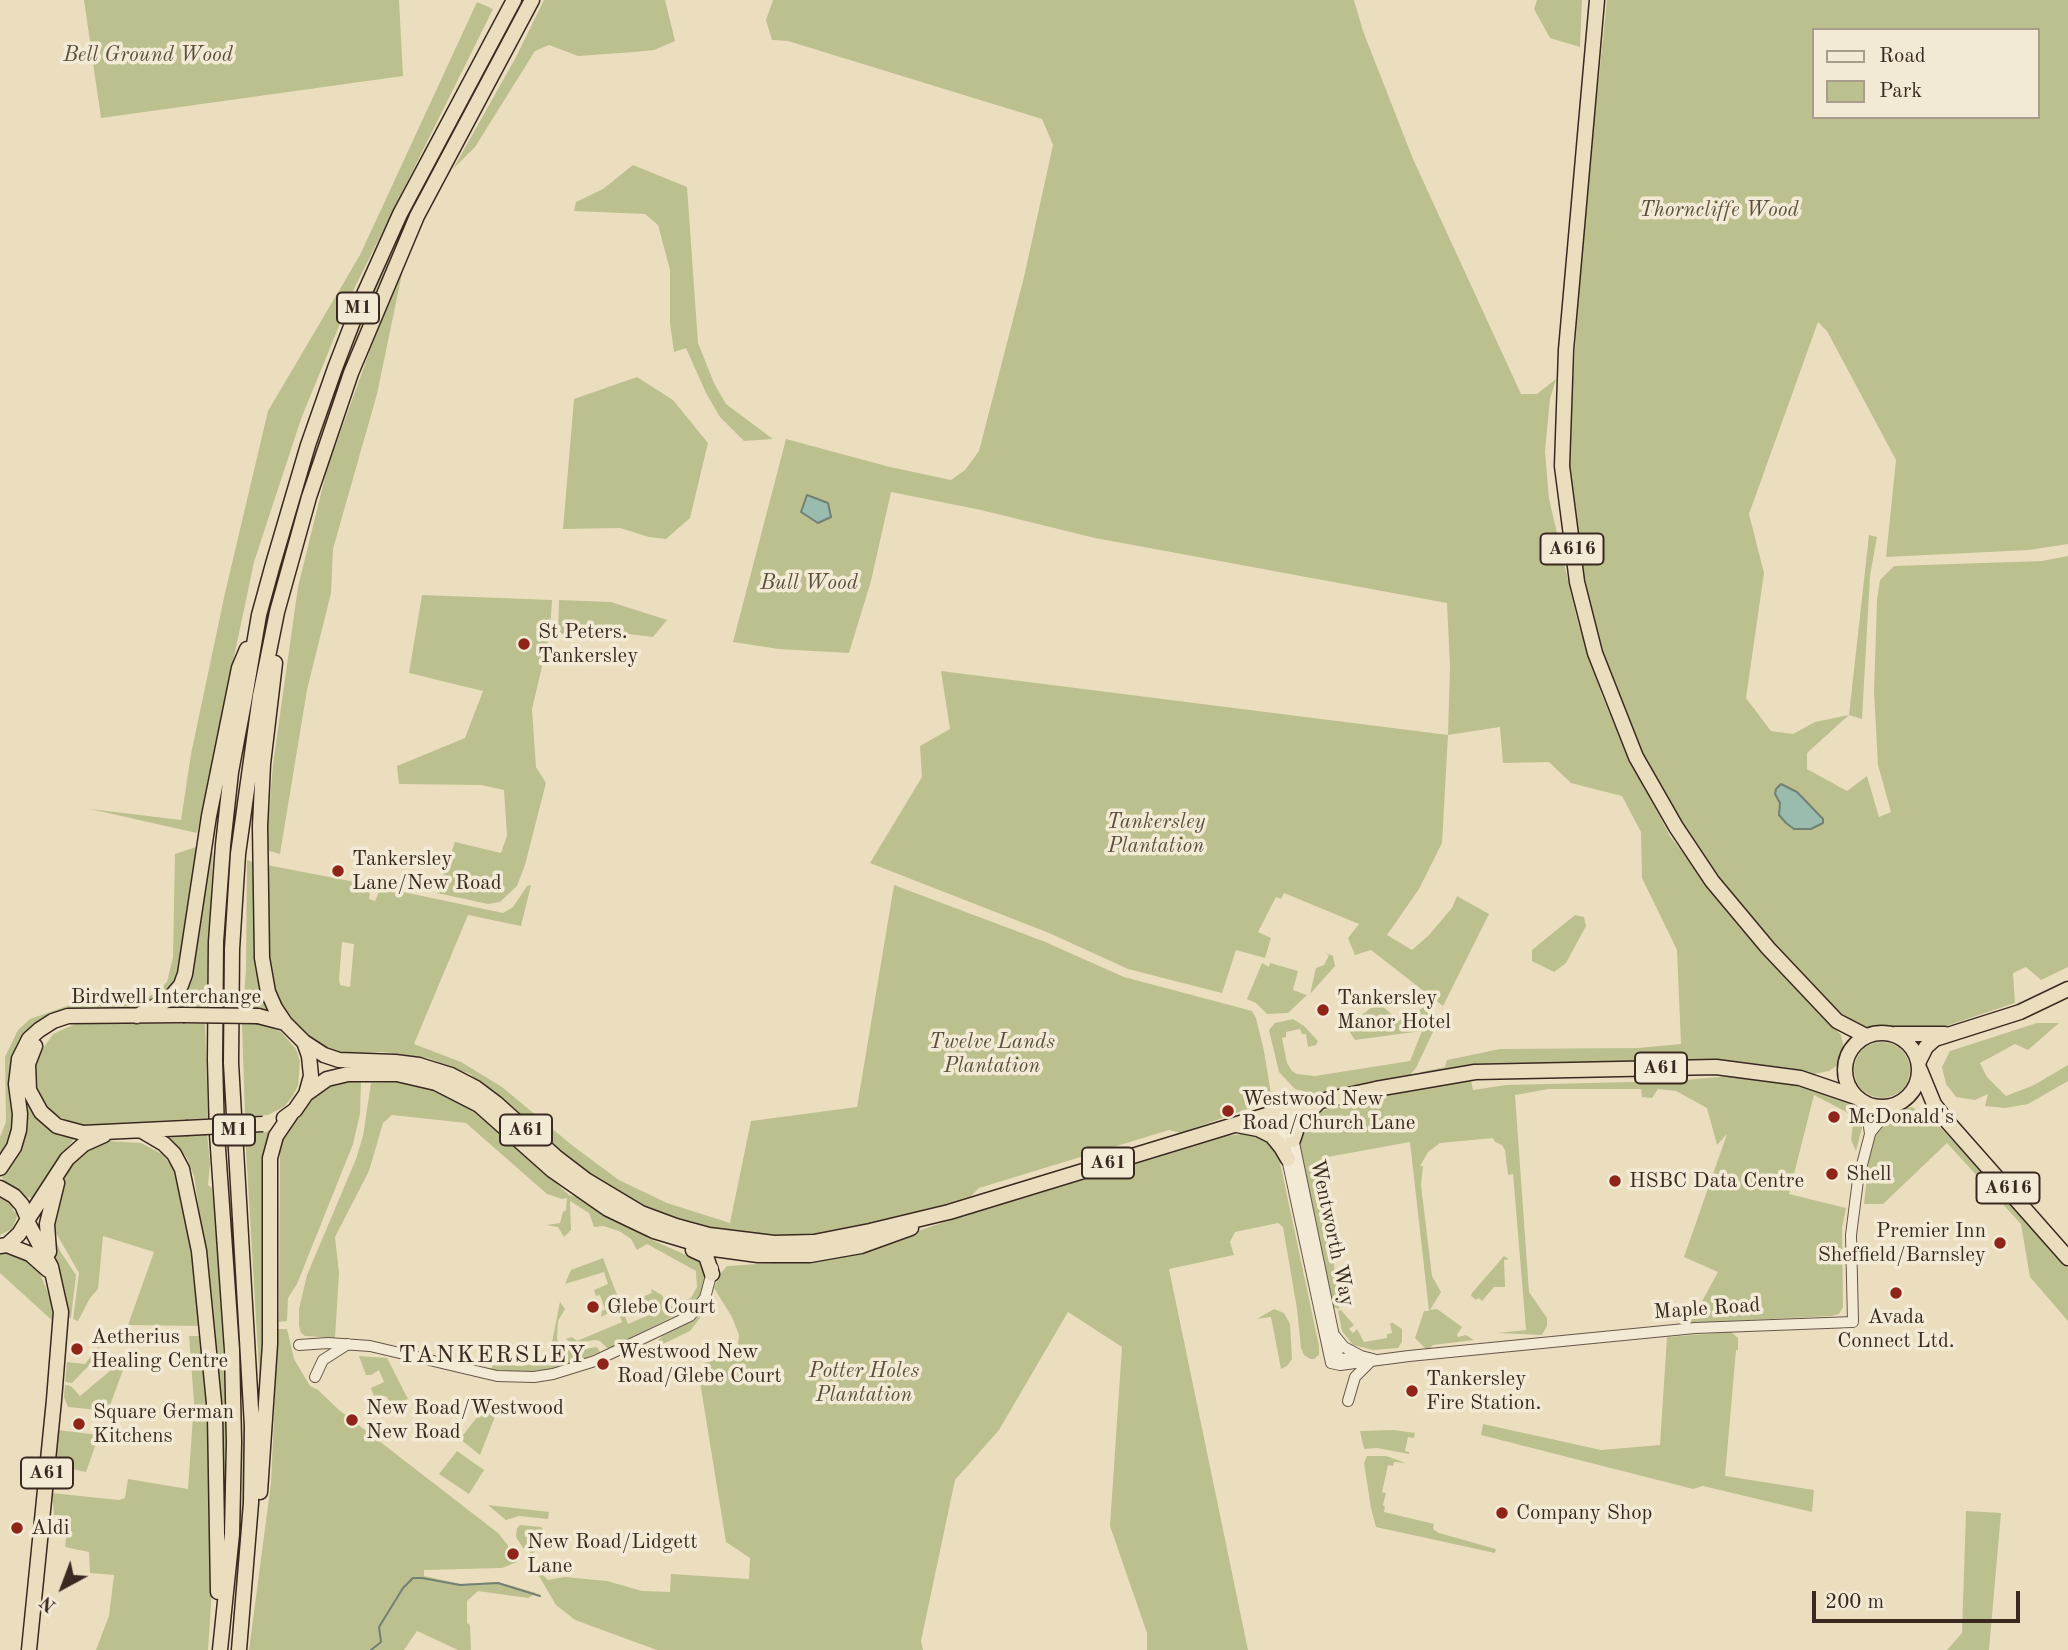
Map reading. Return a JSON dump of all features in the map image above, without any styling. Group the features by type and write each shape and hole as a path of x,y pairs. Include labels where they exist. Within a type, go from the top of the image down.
{"highway":[{"name":"M1","path":"138,1016 169,999 181,985 185,974 209,816 239,668 259,615 308,446 360,303 411,191 514,0"},
{"name":"A616","path":"1597,0 1564,387 1562,466 1577,582 1595,653 1636,757 1676,827 1712,881 1837,1021 1844,1033 1848,1057"},
{"name":"M1","path":"239,1650 251,1503 252,1426 231,1063 232,949 238,854 260,696 277,612 309,497 351,373 417,216 531,3"},
{"name":"M1","path":"277,612 275,664 263,764 261,908 262,958 266,984 272,1003 285,1023"},
{"name":"M1","path":"221,1644 232,1534 234,1442 232,1350 217,1122 216,942 223,845 232,772 259,615"},
{"path":"1848,1057 1847,1081 1861,1100 1883,1108 1898,1104 1912,1093 1918,1082 1919,1065 1926,1047 1946,1034 2020,1012 2068,989"},
{"name":"Birdwell Interchange","path":"291,1114 263,1124 112,1133 74,1132 57,1126 46,1117 32,1098 27,1074 29,1058 49,1024 68,1016 258,1016 285,1023 304,1042"},
{"name":"A616","path":"1837,1021 1866,1036"},
{"path":"0,1167 14,1147 19,1130 16,1084 19,1059 29,1038 49,1024"},
{"path":"1810,1081 1833,1076 1866,1036 1890,1033 1946,1034"},
{"path":"1890,1033 1908,1043 1919,1065"},
{"path":"304,1042 311,1067 306,1094"},
{"name":"A61","path":"304,1042 348,1067 436,1069 476,1088 573,1171 654,1225 692,1231 720,1244 780,1255 810,1255 886,1239 949,1212"},
{"name":"A616","path":"1919,1065 1934,1104 1946,1120 2068,1258"},
{"name":"A61","path":"291,1114 306,1094 348,1067"},
{"name":"A61","path":"720,1244 814,1242 870,1231 949,1212 1282,1110 1465,1073 1716,1067 1766,1072 1810,1081 1861,1100"},
{"path":"1293,1140 1299,1122 1320,1101"},
{"name":"A616","path":"1898,1104 1920,1104 1946,1120"},
{"path":"245,1579 258,1523 266,1416 270,1344 270,1158 276,1136 291,1114"},
{"path":"1234,1124 1258,1129 1272,1136 1282,1147 1287,1159"},
{"path":"142,1131 164,1144 174,1154 182,1169 199,1251 215,1413 221,1644"},
{"path":"52,1272 30,1254 4,1246 28,1220 74,1152 93,1139 112,1133"},
{"path":"52,1272 46,1230 50,1204 63,1165"},
{"name":"A61","path":"0,1188 15,1196 28,1220 52,1272 61,1312 29,1650"},
{"path":"654,1225 673,1244 706,1256 712,1273 724,1261 735,1258 763,1261 780,1255"}],"street":[{"name":"Maple Road","path":"1861,1100 1870,1134"},
{"name":"Maple Road","path":"1337,1363 1695,1328 1853,1322 1851,1235 1858,1180 1870,1134 1898,1104"},
{"name":"Wentworth Way","path":"1282,1110 1293,1140 1337,1363"},
{"name":"Wentworth Way","path":"1282,1110 1287,1159 1337,1363"},
{"path":"299,1345 348,1344 405,1353 497,1376 534,1377 553,1374 595,1361 684,1319 695,1311 705,1298 720,1244"},
{"path":"1333,1333 1344,1346 1361,1356"},
{"path":"315,1377 323,1360 348,1344"},
{"name":"Maple Road","path":"1337,1363 1361,1356 1374,1360"},
{"path":"1348,1401 1355,1377 1374,1360"}],"green space":[{"name":"Bell Ground Wood","path":"84,0 399,0 403,76 101,118"},
{"path":"544,0 665,0 675,41 654,50 635,52 578,56 549,45 535,51 475,147 453,169 515,59"},
{"name":"Bull Wood","path":"773,0 1354,0 1363,31 1413,159 1521,394 1537,394 1556,379 1550,399 1545,451 1549,499 1578,623 1601,693 1626,753 1670,836 1739,927 1841,1035 1844,1049 1838,1065 1829,1071 1814,1074 1745,1063 1703,1061 1536,1063 1421,1074 1445,1067 1447,1060 1500,1049 1637,1048 1681,1044 1677,950 1642,878 1641,832 1622,796 1571,783 1549,762 1503,763 1500,727 1448,735 1450,666 1447,603 1095,538 981,510 891,492 871,581 849,653 779,649 733,642 786,439 951,480 965,470 979,451 1024,277 1053,145 1042,119 788,41 772,40 766,20"},
{"path":"1537,0 1582,0 1580,47 1550,38 1534,9"},
{"name":"Thorncliffe Wood","path":"1607,0 2068,0 2068,544 2029,550 1886,557 1896,460 1827,331 1818,322 1749,514 1764,573 1746,698 1771,731 1793,734 1815,722 1849,715 1807,753 1807,769 1847,791 1867,776 1879,817 1891,812 1878,765 1874,692 1880,580 1894,566 2042,561 2068,556 2068,967 2041,980 2026,967 2013,973 2015,1003 1949,1025 1923,1029 1854,1026 1789,962 1742,908 1695,847 1667,802 1634,738 1594,629 1578,555 1567,473 1583,230"},
{"path":"477,2 493,9 355,287 301,419 254,562 197,833 90,809 181,820 191,754 225,593 268,411 360,255"},
{"path":"512,18 412,210 362,323 311,465 283,563 285,543 339,374 374,288 417,193"},
{"path":"633,165 687,187 698,343 714,383 726,404 773,439 744,441 720,417 686,348 674,352 670,323 670,270 658,225 645,214 574,211 576,202 603,189"},
{"path":"403,269 377,394 333,549 331,593 307,690 280,854 266,850 273,764 298,587 327,469 373,342"},
{"path":"637,377 673,400 708,443 690,518 666,539 620,528 563,529 574,399"},
{"path":"1869,535 1877,537 1870,576 1862,719 1849,715"},
{"path":"422,595 552,600 550,633 532,709 536,767 546,783 517,886 500,902 488,904 437,893 455,842 501,853 507,836 504,790 481,785 399,784 397,766 465,738 483,691 409,673"},
{"path":"559,600 611,602 667,620 653,637 603,631 558,634"},
{"name":"Tankersley Plantation","path":"941,671 1448,735 1442,843 1419,889 1387,935 1412,950 1452,908 1457,896 1489,914 1443,1006 1371,950 1355,955 1348,938 1359,924 1284,893 1281,899 1276,897 1258,932 1271,938 1265,958 1236,950 1222,993 1128,969 1049,933 870,863 922,777 920,746 950,729"},
{"path":"196,847 181,979 155,1005 36,1026 14,1107 14,1132 0,1160 0,1137 6,1122 5,1057 18,1030 30,1019 70,1005 143,1001 167,982 173,957 175,854"},
{"path":"208,851 213,852 206,1008 160,1012 174,1001"},
{"path":"247,860 255,863 275,1014 262,1013 261,1008 243,1008"},
{"name":"Twelve Lands Plantation","path":"267,865 360,883 370,892 369,899 375,901 379,892 389,889 503,913 513,907 527,886 531,885 521,926 468,915 414,1044 461,1062 502,1087 619,1180 667,1203 730,1223 751,1121 857,1107 894,885 1043,941 1124,977 1252,1011 1264,1051 1272,1100 1181,1133 1169,1130 979,1188 971,1196 859,1231 775,1241 729,1232 654,1211 604,1186 470,1074 428,1058 382,1052 343,1053 324,1049 301,1032 278,1006 267,970","holes":["342,942 354,944 350,987 340,985"]},
{"path":"1575,915 1584,917 1586,926 1566,963 1554,972 1532,961 1532,950"},
{"path":"1322,951 1333,956 1335,966 1310,994 1316,968 1324,965 1329,955"},
{"path":"1262,963 1269,967 1270,963 1298,971 1293,990 1307,995 1288,1013 1267,1014 1256,1003 1247,999"},
{"path":"1378,1002 1399,1021 1410,1011 1414,1014 1425,1006 1440,1017 1416,1068 1408,1077 1314,1094 1295,1089 1279,1072 1269,1030 1275,1023 1293,1019 1318,1041 1316,1045 1308,1047 1306,1034 1302,1034 1300,1029 1286,1032 1286,1037 1282,1038 1287,1063 1297,1074 1315,1076 1410,1061 1422,1031 1355,1040 1349,1031 1352,1026 1358,1025 1363,1014"},
{"path":"2037,1023 2059,1023 2028,1050 2015,1044 1980,1063 1987,1077 2006,1096 2034,1085 2068,1065 2068,1081 2028,1104 2005,1108 1985,1106 1988,1094 1975,1100 1956,1097 1946,1084 1942,1067 1950,1051"},
{"path":"75,1024 205,1024 208,1118 85,1125 72,1123 51,1112 41,1101 36,1088 35,1064 53,1034"},
{"path":"242,1024 263,1024 281,1032 296,1049 300,1061 298,1086 292,1097 284,1107 268,1115 245,1116"},
{"path":"1877,1042 1887,1042 1902,1050 1908,1059 1908,1081 1902,1090 1887,1098 1877,1098 1859,1086 1854,1075 1854,1065 1866,1047"},
{"path":"1741,1075 1807,1088 1855,1105 1862,1114 1863,1124 1856,1151 1851,1140 1854,1116 1814,1095 1789,1194 1846,1208 1842,1228 1843,1307 1839,1314 1690,1323 1718,1272 1684,1257 1727,1134 1717,1145 1707,1108 1676,1091 1658,1089 1652,1098 1642,1097 1641,1089 1549,1089 1515,1095 1529,1292 1547,1318 1547,1326 1542,1335 1497,1333 1526,1330 1513,1174 1508,1175 1505,1150 1493,1138 1440,1143 1428,1152 1420,1166 1423,1166 1421,1185 1432,1276 1441,1292 1430,1310 1437,1309 1462,1327 1458,1337 1466,1335 1474,1340 1433,1345 1426,1349 1415,1338 1424,1311 1429,1311 1410,1142 1322,1158 1339,1309 1333,1307 1293,1140 1302,1137 1304,1127 1313,1116 1327,1109 1326,1107 1471,1080 1473,1090 1506,1085 1674,1081"},
{"path":"341,1082 361,1082 360,1114 353,1144 297,1284 288,1298 287,1321 279,1322 280,1144 292,1122 321,1090"},
{"path":"402,1082 424,1086 464,1104 480,1114 569,1195 580,1198 650,1239 704,1263 706,1280 702,1293 690,1308 608,1349 595,1340 572,1344 566,1339 572,1337 577,1341 622,1322 617,1308 601,1317 605,1309 600,1295 596,1296 594,1290 608,1284 604,1272 565,1284 571,1270 603,1258 628,1324 649,1315 642,1297 652,1293 651,1289 662,1295 667,1308 691,1298 697,1287 696,1271 647,1244 637,1250 631,1239 619,1231 603,1226 594,1227 589,1213 570,1201 571,1230 564,1237 558,1227 546,1225 560,1223 566,1210 567,1198 547,1194 466,1123 392,1115 383,1123 369,1171 335,1237 339,1273 335,1338 305,1336 299,1326 299,1309 307,1275 356,1159 363,1136 371,1083"},
{"path":"20,1093 75,1138 56,1162 33,1200 29,1197 24,1199 2,1178"},
{"path":"1912,1107 1935,1122 2068,1268 2068,1321 2030,1277 2021,1224 1947,1143 1883,1204 1864,1204 1869,1159 1877,1129 1896,1111"},
{"path":"275,1128 263,1387 260,1387 245,1133 263,1133"},
{"path":"207,1133 210,1163 208,1185 212,1188 217,1239 225,1381 226,1449 223,1502 218,1368 198,1203 194,1176 187,1158 170,1138 176,1134"},
{"name":"Potter Holes Plantation","path":"1248,1133 1264,1137 1278,1153 1319,1355 1310,1359 1304,1355 1301,1348 1283,1227 1278,1223 1235,1232 1230,1242 1234,1255 1169,1269 1248,1650 1147,1650 1147,1633 1110,1526 1122,1347 1068,1312 999,1430 955,1480 921,1641 923,1650 657,1650 575,1620 556,1605 532,1564 548,1580 565,1577 607,1581 642,1591 670,1592 671,1574 749,1579 750,1558 726,1542 699,1376 704,1363 737,1353 739,1335 732,1317 714,1288 727,1266 805,1261 880,1244 953,1219 1228,1136"},
{"path":"107,1141 141,1143 162,1154 173,1168 183,1202 202,1326 128,1325 154,1252 103,1236 98,1289 78,1321 73,1319 79,1273 52,1226 51,1210 63,1177 72,1163 85,1150"},
{"path":"229,1152 246,1405 245,1484 233,1650 242,1499 243,1410 242,1350"},
{"path":"0,1198 11,1204 17,1217 12,1229 0,1235"},
{"path":"53,1233 60,1251 76,1275 71,1318 68,1317 53,1258"},
{"path":"0,1253 9,1253 30,1261 38,1269 56,1312 56,1324 0,1273"},
{"path":"1504,1256 1509,1259 1504,1260 1505,1287 1494,1287 1482,1301 1479,1298 1476,1300 1471,1296 1472,1293"},
{"path":"711,1296 716,1297 690,1331 657,1347 658,1340 664,1335 693,1320"},
{"path":"560,1302 565,1309 558,1321 557,1339 561,1346 570,1351 597,1347 600,1352 562,1367 539,1371 518,1373 488,1370 493,1364 520,1366 548,1362"},
{"path":"1274,1309 1284,1313 1290,1324 1292,1359 1281,1369 1271,1317 1257,1319"},
{"path":"1341,1310 1354,1325 1349,1329 1353,1333 1357,1329 1364,1342 1387,1338 1387,1334 1392,1333 1390,1323 1393,1323 1402,1329 1402,1342 1398,1348 1373,1350 1353,1345 1342,1331 1338,1311"},
{"path":"278,1329 287,1329 294,1359 310,1386 498,1533 507,1544 517,1562 502,1568 424,1570 424,1576 461,1584 498,1582 536,1593 528,1598 478,1591 467,1601 471,1650 458,1650 417,1631 404,1650 249,1650 271,1483"},
{"path":"1731,1332 1738,1338 1738,1350 1725,1476 1814,1490 1812,1512 1703,1486 1693,1489 1481,1435 1483,1424 1601,1450 1660,1445 1667,1337"},
{"path":"189,1336 199,1336 203,1343 209,1415 213,1576 208,1650 96,1650 109,1616 114,1575 90,1573 89,1552 65,1547 69,1516 54,1515 52,1493 119,1500 125,1498 128,1479 188,1489 194,1402"},
{"path":"98,1347 103,1351 72,1383 65,1382 67,1362 85,1364"},
{"path":"359,1356 387,1358 408,1399 392,1405 386,1396 375,1399 371,1388 384,1382 379,1370 366,1375"},
{"path":"117,1365 124,1367 108,1411 68,1407 64,1397 65,1385 71,1386 80,1396"},
{"path":"489,1397 496,1398 494,1419 480,1455 460,1439 488,1403"},
{"path":"58,1430 99,1435 86,1472 54,1465"},
{"path":"1394,1430 1415,1433 1414,1438 1408,1437 1405,1451 1409,1454 1377,1448 1364,1449 1360,1431"},
{"path":"457,1451 484,1470 469,1494 439,1474"},
{"path":"1367,1456 1386,1456 1406,1463 1394,1462 1393,1466 1388,1465 1382,1492 1386,1493 1384,1512 1434,1524 1433,1529 1439,1533 1496,1549 1495,1553 1376,1527 1364,1463"},
{"path":"488,1505 549,1512 548,1519 519,1516 506,1520"},
{"path":"1966,1511 2001,1513 1989,1650 1947,1650 1962,1633"},
{"path":"520,1525 541,1527 547,1534 546,1544 531,1554 516,1537"}],"shaded area":[{"path":"807,495 828,503 831,517 818,523 801,512"},
{"path":"1781,784 1797,792 1823,819 1823,823 1811,829 1794,829 1786,823 1779,815 1780,803 1775,794"}],"waterway":[{"path":"371,1650 381,1642 379,1627 403,1588 413,1578 460,1585 498,1583 540,1596"}],"place":[{"name":"St Peters. Tankersley","path":"524,644"},
{"name":"Tankersley Lane/New Road","path":"338,871"},
{"name":"Tankersley Manor Hotel","path":"1323,1010"},
{"name":"Westwood New Road/Church Lane","path":"1228,1111"},
{"name":"McDonald's","path":"1834,1117"},
{"name":"Shell","path":"1832,1174"},
{"name":"HSBC Data Centre","path":"1615,1181"},
{"name":"Premier Inn Sheffield/Barnsley","path":"2000,1243"},
{"name":"Avada Connect Ltd.","path":"1896,1293"},
{"name":"Glebe Court","path":"593,1307"},
{"name":"Aetherius Healing Centre","path":"77,1349"},
{"name":"Westwood New Road/Glebe Court","path":"603,1364"},
{"name":"Tankersley Fire Station.","path":"1412,1391"},
{"name":"New Road/Westwood New Road","path":"352,1420"},
{"name":"Square German Kitchens","path":"79,1424"},
{"name":"Company Shop","path":"1502,1513"},
{"name":"Aldi","path":"17,1528"},
{"name":"New Road/Lidgett Lane","path":"513,1554"}],"district":[{"name":"TANKERSLEY","path":"493,1356"}]}
